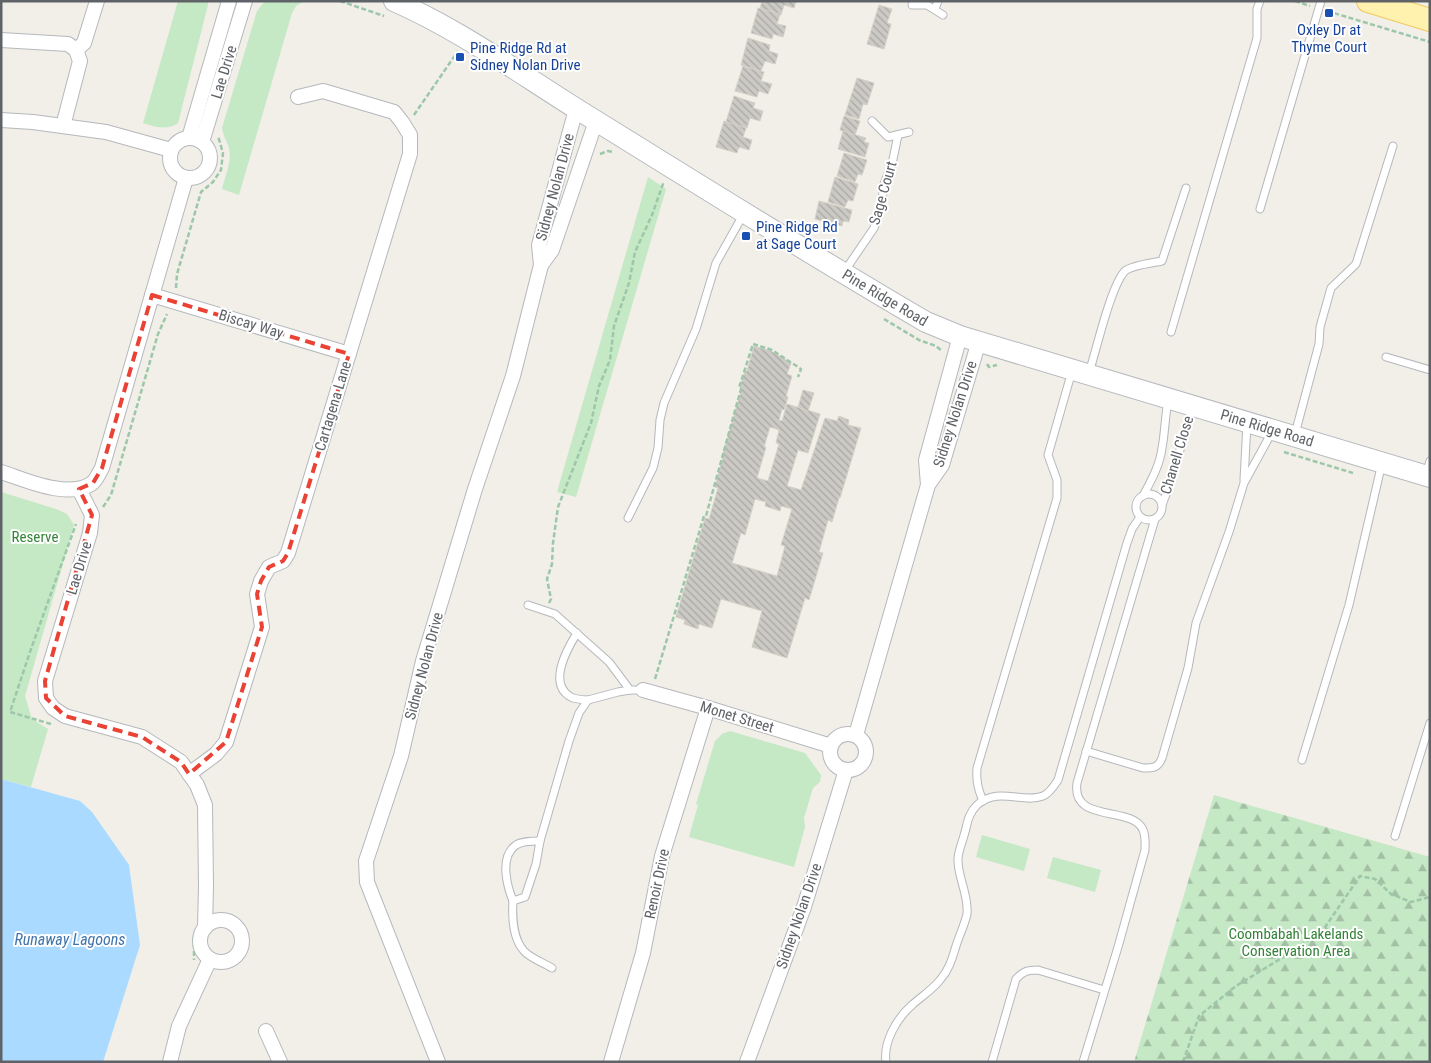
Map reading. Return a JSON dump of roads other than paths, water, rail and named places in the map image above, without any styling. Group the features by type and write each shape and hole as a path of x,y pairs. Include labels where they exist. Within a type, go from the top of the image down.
{"main road":[{"path":"1368,1 1430,20"}],"street":[{"path":"76,50 84,44 97,1"},
{"name":"Lae Drive","path":"196,140 229,1"},
{"name":"Lae Drive","path":"196,140 245,1"},
{"name":"Pine Ridge Road","path":"390,9 410,8 462,50 576,109 926,322 969,339 1382,463 1428,471"},
{"path":"1,40 68,44 76,50 80,61 63,126"},
{"name":"Cartagena Lane","path":"189,774 216,754 226,742 262,627 257,594 261,581 269,567 283,561 288,553 410,154 410,135 394,112 323,91 298,97"},
{"name":"Sidney Nolan Drive","path":"438,1062 367,882 366,861 401,756 423,661 466,517 513,376 541,265 539,245 576,109"},
{"path":"1,120 106,132 171,150"},
{"name":"Sidney Nolan Drive","path":"541,265 552,250 596,121"},
{"path":"196,140 210,153 209,166 200,176 186,178 172,168 170,162 171,150 179,141 196,140"},
{"path":"1,472 62,490 79,489 93,483 102,468 186,178"},
{"name":"Biscay Way","path":"152,295 349,354"},
{"name":"Sidney Nolan Drive","path":"928,485 926,460 969,339"},
{"name":"Sidney Nolan Drive","path":"856,735 928,485 942,465 969,339"},
{"name":"Lae Drive","path":"79,489 91,512 90,533 45,681 46,698 53,708 65,716 142,737 181,762 197,785 205,804 206,886 199,931"},
{"name":"Monet Street","path":"641,691 708,708 831,746"},
{"name":"Renoir Drive","path":"611,1062 643,953 662,856 708,708"},
{"path":"844,734 856,735 866,748 864,759 857,768 846,770 836,765 833,761 830,751 831,746 834,741 844,734"},
{"name":"Sidney Nolan Drive","path":"747,1062 804,907 846,770"},
{"name":"Lae Drive","path":"206,886 220,920"},
{"path":"214,921 227,921 238,929 242,936 240,950 230,960 224,962 210,959 205,954 200,941 199,931 214,921"},
{"path":"170,1062 179,1026 210,959"},
{"path":"266,1031 280,1062"}],"lane":[{"path":"935,10 938,1"},
{"path":"1171,332 1257,38 1257,9 1260,1"},
{"path":"912,5 927,5 943,15"},
{"path":"1260,209 1320,5"},
{"path":"872,121 888,137 909,132"},
{"name":"Sage Court","path":"844,272 874,228 881,208 884,184 892,164 898,135"},
{"path":"1294,436 1319,344 1320,327 1331,288 1356,264 1393,146"},
{"path":"984,801 978,788 977,768 1057,498 1056,480 1048,455 1115,286 1126,270 1162,261 1186,188"},
{"path":"628,518 653,468 658,448 660,420 664,403 696,329 716,263 745,212"},
{"path":"1386,357 1430,370"},
{"name":"Chanell Close","path":"1143,496 1154,473 1162,449 1169,398"},
{"name":"Chanell Close","path":"1162,505 1171,481 1192,406"},
{"path":"1244,483 1247,422"},
{"path":"1086,750 1143,768 1153,768 1159,765 1188,668 1196,623 1229,532 1244,483 1273,430"},
{"path":"1302,760 1349,606 1382,463"},
{"path":"1151,494 1156,496 1162,505 1160,516 1150,521 1140,517 1136,508 1137,502 1143,496 1151,494"},
{"path":"886,1062 885,1057 889,1038 898,1021 911,1006 940,981 949,967 966,914 966,896 960,875 958,858 970,813 988,798 999,796 1043,796 1052,790 1058,780 1126,543 1140,517"},
{"path":"1083,1062 1118,947 1145,850 1146,838 1143,829 1137,822 1087,807 1079,800 1076,792 1077,783 1155,519"},
{"path":"528,606 555,614 641,691"},
{"path":"577,633 565,652 560,679 562,690 573,698 588,700 641,691"},
{"path":"514,901 524,897 527,892 569,741 580,713 588,700"},
{"path":"1395,836 1430,723"},
{"path":"540,841 516,844 508,854 505,872 507,885 514,901 512,912 515,932 524,951 552,968"},
{"path":"992,1062 1016,979 1021,972 1038,970 1104,990"}],"water":[{"name":"Runaway Lagoons","path":"1,779 80,801 92,812 129,865 140,945 103,1062 1,1062"}],"place":[{"name":"Oxley Dr at Thyme Court","path":"1329,13"},
{"name":"Pine Ridge Rd at Sidney Nolan Drive","path":"460,57"},
{"name":"Pine Ridge Rd at Sage Court","path":"746,236"}],"park label":[{"name":"Reserve","path":"35,537"},
{"name":"Coombabah Lakelands Conservation Area","path":"1296,942"}]}
